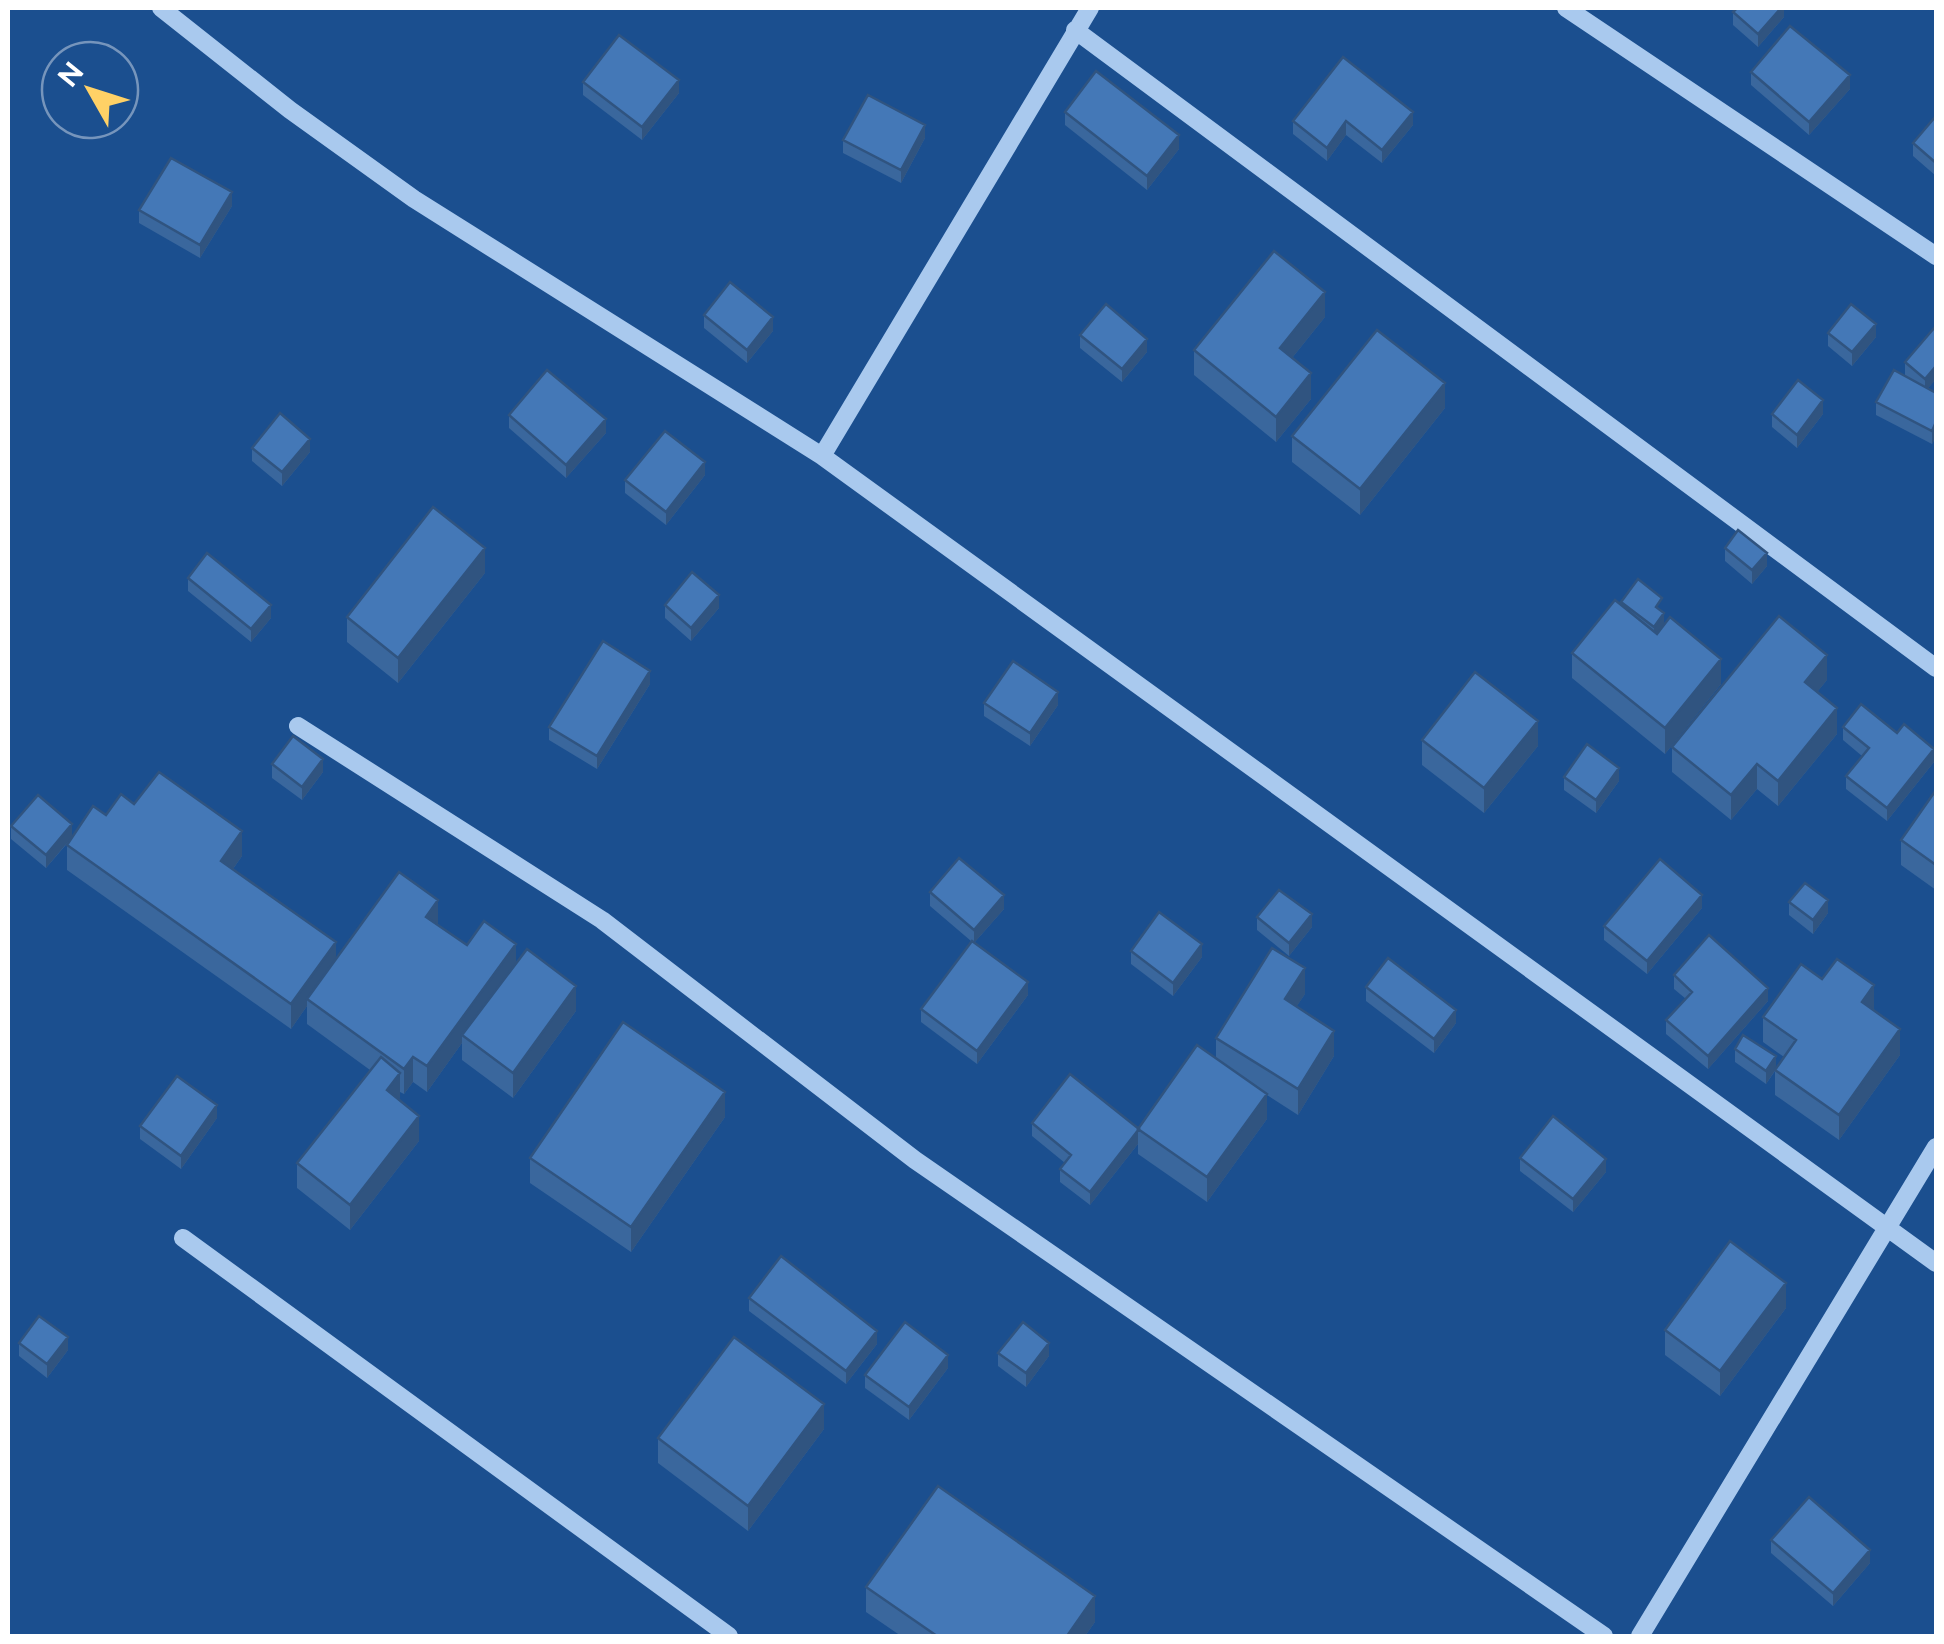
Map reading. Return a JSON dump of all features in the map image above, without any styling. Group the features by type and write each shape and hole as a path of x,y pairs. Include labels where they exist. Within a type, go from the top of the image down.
{"street":[{"path":"161,8 290,110 414,199 822,456 1936,1263"},
{"path":"822,456 1090,8"},
{"path":"1566,8 1936,256"},
{"path":"1075,30 1936,668"},
{"path":"298,726 602,920 915,1160 1604,1636"},
{"path":"1640,1636 1936,1148"},
{"path":"184,1238 729,1636"}],"building":[{"path":"1737,8 1781,8 1758,34 1733,12"},
{"path":"1790,26 1850,75 1809,122 1751,72"},
{"path":"619,35 679,80 642,127 583,82"},
{"path":"1343,57 1413,112 1382,150 1346,121 1327,148 1293,121"},
{"path":"1096,71 1179,135 1147,176 1065,112"},
{"path":"868,95 925,125 901,170 843,140"},
{"path":"1936,116 1936,163 1913,143"},
{"path":"171,158 232,192 200,245 139,210"},
{"path":"1274,251 1325,292 1280,348 1311,373 1276,417 1194,350"},
{"path":"730,282 773,317 747,350 704,315"},
{"path":"1106,304 1147,339 1122,369 1080,335"},
{"path":"1851,304 1876,324 1852,352 1828,333"},
{"path":"1935,327 1936,366 1925,379 1905,362"},
{"path":"1377,330 1445,383 1360,489 1292,436"},
{"path":"547,370 606,419 566,465 509,415"},
{"path":"1894,370 1936,393 1936,422 1932,431 1876,402"},
{"path":"1798,380 1823,400 1797,435 1772,414"},
{"path":"280,413 310,439 282,472 252,448"},
{"path":"665,431 705,462 666,512 625,480"},
{"path":"433,507 485,548 398,658 347,617"},
{"path":"1738,530 1767,553 1752,570 1725,548"},
{"path":"207,553 271,605 251,629 188,578"},
{"path":"692,572 719,595 691,628 665,605"},
{"path":"1638,579 1662,598 1656,607 1664,613 1654,627 1621,602"},
{"path":"1615,600 1657,634 1670,617 1721,659 1665,728 1572,653"},
{"path":"1779,616 1827,655 1805,682 1837,708 1778,781 1757,764 1731,795 1672,747"},
{"path":"603,641 650,671 597,756 549,727"},
{"path":"1013,661 1058,692 1030,733 984,703"},
{"path":"1475,672 1538,721 1484,788 1422,740"},
{"path":"1861,704 1897,733 1904,724 1934,749 1887,808 1846,776 1869,748 1843,727"},
{"path":"293,736 323,759 302,787 272,764"},
{"path":"1587,744 1619,768 1596,800 1564,777"},
{"path":"159,772 242,831 221,861 336,942 291,1004 67,845 93,806 106,815 121,794 134,804"},
{"path":"1936,790 1936,865 1901,840"},
{"path":"38,795 72,824 46,855 11,826"},
{"path":"959,858 1004,895 974,930 930,892"},
{"path":"1660,859 1702,895 1647,961 1604,926"},
{"path":"399,872 438,900 426,917 467,945 484,921 516,944 427,1066 413,1057 404,1069 307,999"},
{"path":"1805,883 1828,900 1813,920 1789,902"},
{"path":"1279,890 1312,914 1289,943 1257,917"},
{"path":"1159,912 1202,944 1173,983 1131,951"},
{"path":"1709,935 1768,988 1708,1056 1666,1020 1692,992 1674,975"},
{"path":"972,941 1028,982 977,1051 921,1009"},
{"path":"1272,948 1305,968 1285,999 1334,1031 1298,1089 1216,1038"},
{"path":"527,949 576,986 513,1073 462,1035"},
{"path":"1388,958 1456,1010 1434,1039 1366,987"},
{"path":"1837,959 1874,985 1862,1002 1900,1029 1839,1115 1775,1070 1796,1040 1763,1017 1801,964 1822,979"},
{"path":"623,1022 725,1092 631,1227 530,1158"},
{"path":"1743,1035 1776,1056 1766,1071 1735,1049"},
{"path":"1197,1045 1267,1094 1207,1177 1138,1129"},
{"path":"381,1057 400,1073 387,1090 419,1116 350,1205 297,1163"},
{"path":"1070,1074 1139,1129 1090,1192 1060,1169 1071,1155 1032,1123"},
{"path":"177,1076 217,1105 181,1156 140,1126"},
{"path":"1553,1116 1606,1159 1573,1199 1520,1158"},
{"path":"1730,1241 1786,1283 1720,1371 1665,1330"},
{"path":"781,1256 877,1331 846,1371 749,1298"},
{"path":"39,1316 68,1337 47,1364 19,1343"},
{"path":"905,1322 948,1355 909,1407 865,1375"},
{"path":"1023,1322 1049,1343 1026,1373 998,1353"},
{"path":"734,1337 824,1404 748,1506 658,1438"},
{"path":"938,1486 1095,1596 1067,1636 937,1636 866,1587"},
{"path":"1809,1497 1870,1550 1833,1593 1771,1540"}]}
